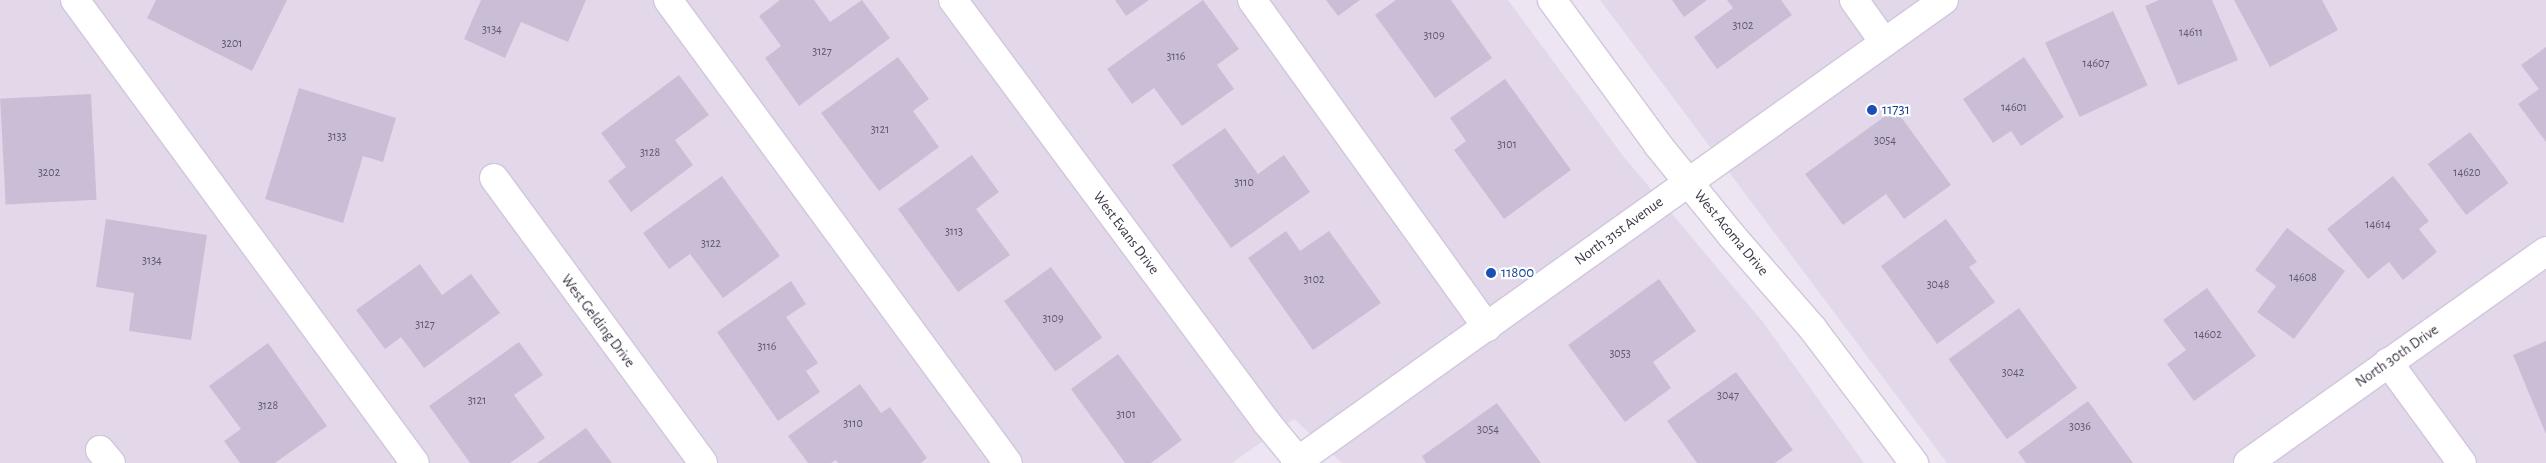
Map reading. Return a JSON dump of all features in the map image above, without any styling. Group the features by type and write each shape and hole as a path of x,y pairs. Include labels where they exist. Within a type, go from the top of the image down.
{"street":[{"path":"75,0 416,463"},
{"path":"668,0 1008,463"},
{"name":"West Evans Drive","path":"953,0 1267,423 1298,462"},
{"path":"1252,0 1487,327"},
{"name":"West Acoma Drive","path":"1552,0 1658,145 1732,236 1813,329 1914,463"},
{"path":"1854,0 1884,42"},
{"name":"North 31st Avenue","path":"1298,462 1688,181 1944,0"},
{"name":"West Gelding Drive","path":"494,178 703,463"},
{"name":"North 30th Drive","path":"2248,463 2546,250"},
{"path":"2388,362 2462,463"}],"shaded area":[{"path":"0,0 1508,0 1624,157 1763,322 1864,463 1342,463 1294,419 1232,463 0,463"},
{"path":"1600,0 2546,0 2546,463 1947,463"}],"building":[{"path":"156,0 287,0 252,71 147,18"},
{"path":"481,0 586,0 568,42 521,22 505,58 464,39"},
{"path":"780,0 814,0 830,22 862,0 890,38 799,106 765,58 781,46 759,16"},
{"path":"1115,0 1149,0 1126,16"},
{"path":"1203,0 1239,49 1217,65 1234,89 1182,126 1154,88 1132,104 1107,69"},
{"path":"1326,0 1360,0 1338,16"},
{"path":"1396,0 1451,0 1492,58 1435,98 1375,15"},
{"path":"1672,0 1707,0 1684,17"},
{"path":"1727,0 1781,0 1792,15 1717,69 1694,37 1733,8"},
{"path":"2159,0 2212,0 2238,60 2178,85 2145,6"},
{"path":"2234,0 2322,0 2338,30 2270,67"},
{"path":"2113,11 2148,85 2080,117 2045,43"},
{"path":"2546,47 2546,142 2518,104 2539,89 2521,65"},
{"path":"898,57 929,99 913,111 939,147 879,191 821,113"},
{"path":"2024,57 2064,117 2021,146 2011,131 1993,143 1963,99"},
{"path":"679,75 709,115 675,140 693,165 631,212 608,181 626,167 601,133"},
{"path":"1505,79 1571,170 1504,219 1454,150 1466,141 1450,118"},
{"path":"299,88 396,118 383,162 363,156 343,223 265,199"},
{"path":"91,94 97,200 6,205 0,99"},
{"path":"1895,109 1951,185 1904,219 1886,194 1843,225 1805,174"},
{"path":"1225,128 1258,174 1284,155 1310,192 1231,248 1172,165"},
{"path":"2470,132 2509,183 2466,215 2428,164"},
{"path":"972,155 999,192 976,209 1010,255 958,292 898,209"},
{"path":"722,176 780,256 723,298 690,254 669,269 643,233"},
{"path":"2393,176 2429,221 2419,229 2437,252 2403,280 2389,262 2368,279 2327,229"},
{"path":"106,219 207,235 191,340 129,331 134,293 96,287"},
{"path":"1946,219 1977,262 1969,267 1995,302 1937,344 1881,266"},
{"path":"2287,228 2345,271 2294,339 2257,312 2276,286 2255,270"},
{"path":"1286,231 1300,251 1329,231 1381,303 1313,350 1248,258"},
{"path":"420,264 442,295 471,274 500,313 424,368 401,337 385,349 356,310"},
{"path":"1051,267 1102,337 1055,371 1004,301"},
{"path":"1659,279 1696,331 1653,362 1671,388 1625,422 1568,345"},
{"path":"791,281 806,304 786,317 818,363 806,371 820,392 778,421 717,332"},
{"path":"2207,288 2256,356 2194,401 2167,364 2186,350 2163,320"},
{"path":"2019,308 2077,388 2007,439 1949,359"},
{"path":"2546,341 2546,434 2513,355"},
{"path":"519,342 543,375 514,395 545,438 510,463 470,463 429,406"},
{"path":"268,343 327,426 275,463 240,463 224,441 241,429 209,386"},
{"path":"1118,354 1182,440 1151,463 1125,463 1071,389"},
{"path":"1736,372 1793,450 1775,463 1697,463 1667,421"},
{"path":"860,384 881,413 890,407 927,458 921,463 838,463 836,460 831,463 808,463 788,436"},
{"path":"2088,401 2133,463 2026,463 2018,452"},
{"path":"1497,403 1541,463 1426,463 1422,456"},
{"path":"586,428 612,463 537,463"}],"place":[{"name":"11731","path":"1872,110"},
{"name":"11800","path":"1491,273"}]}
